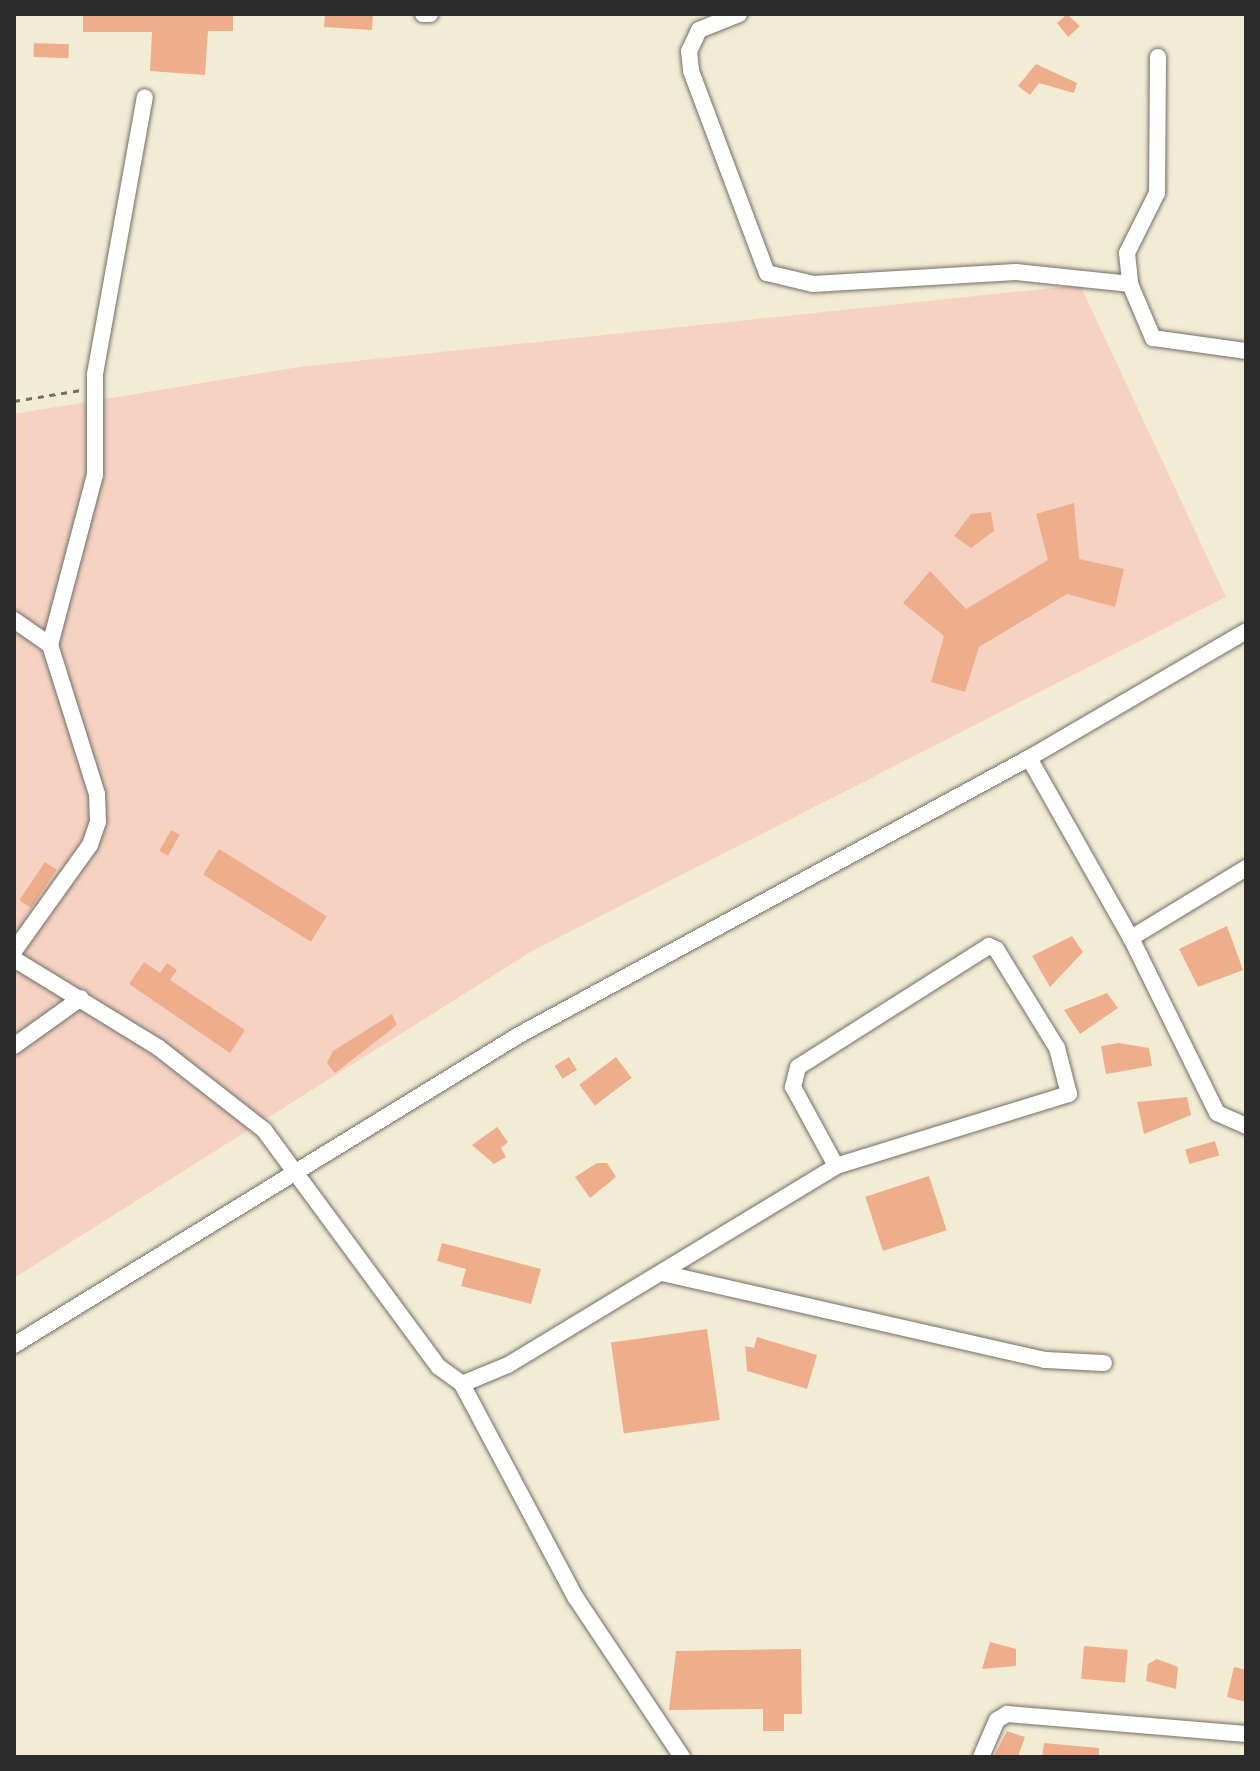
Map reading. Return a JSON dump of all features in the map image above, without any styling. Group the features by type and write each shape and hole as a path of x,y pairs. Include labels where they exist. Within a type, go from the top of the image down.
{"street":[{"path":"423,14 430,14"},
{"path":"739,14 699,30 690,61 767,273 813,284 1016,272 1130,284"},
{"path":"1158,57 1157,193 1127,253 1130,284 1153,338 1246,351"},
{"path":"14,951 90,845 100,808 50,645 95,475 96,388 145,97"},
{"path":"14,620 50,645"},
{"path":"14,1345 300,1174 519,1035 1029,758 1246,631"},
{"path":"1029,758 1131,938 1217,1113 1246,1126"},
{"path":"1131,938 1246,868"},
{"path":"462,1384 662,1273 836,1166 1069,1094 1057,1048 996,949 989,946 798,1067 793,1087 836,1166"},
{"path":"14,959 81,998 217,1090 300,1174 439,1367 462,1384 576,1598 682,1757"},
{"path":"14,1046 81,998"},
{"path":"662,1273 1045,1360 1104,1363"},
{"path":"981,1757 997,1720 1007,1714 1246,1734"}],"path":[{"path":"14,401 96,388"}],"shaded area":[{"path":"1080,285 1226,597 532,951 14,1278 14,414 299,367"}],"building":[{"path":"83,14 233,16 233,31 208,31 205,75 150,71 152,32 83,32"},
{"path":"325,14 373,14 372,30 324,27"},
{"path":"1067,14 1080,26 1068,37 1057,23"},
{"path":"34,43 69,44 68,58 34,57"},
{"path":"1036,64 1077,83 1074,93 1039,83 1030,95 1018,86"},
{"path":"1074,503 1079,559 1124,569 1115,607 1067,594 979,647 965,692 931,682 944,636 903,603 930,571 966,609 1048,560 1036,514"},
{"path":"991,512 994,531 971,548 954,536 971,514"},
{"path":"171,830 180,835 168,856 159,851"},
{"path":"219,849 327,916 311,942 203,874"},
{"path":"45,862 57,870 31,908 19,900"},
{"path":"1227,926 1243,970 1198,987 1179,949"},
{"path":"1072,936 1083,952 1050,987 1032,956"},
{"path":"144,962 160,973 167,963 177,970 170,980 245,1030 230,1053 129,984"},
{"path":"1107,993 1118,1008 1080,1034 1064,1010"},
{"path":"392,1014 397,1025 335,1073 327,1063 333,1051"},
{"path":"1119,1043 1149,1048 1152,1066 1106,1074 1101,1046"},
{"path":"569,1057 577,1070 563,1079 555,1066"},
{"path":"616,1057 632,1078 595,1105 579,1085"},
{"path":"1187,1097 1191,1115 1144,1134 1137,1102"},
{"path":"497,1127 508,1142 501,1148 506,1157 494,1164 472,1145"},
{"path":"1215,1141 1219,1155 1189,1164 1185,1150"},
{"path":"597,1163 607,1163 616,1177 590,1198 575,1177"},
{"path":"929,1176 947,1230 883,1251 865,1197"},
{"path":"442,1243 541,1269 531,1304 461,1286 466,1269 437,1261"},
{"path":"707,1329 720,1420 624,1434 611,1342"},
{"path":"757,1337 817,1355 807,1389 747,1371 745,1346 754,1348"},
{"path":"990,1642 1016,1649 1016,1666 982,1669"},
{"path":"1084,1646 1128,1650 1125,1683 1081,1679"},
{"path":"801,1649 802,1714 784,1714 784,1731 763,1731 763,1709 669,1710 676,1651"},
{"path":"1157,1659 1178,1667 1176,1689 1146,1681 1148,1664"},
{"path":"1234,1667 1246,1670 1246,1702 1227,1697"},
{"path":"1007,1731 1025,1737 1018,1757 994,1756"},
{"path":"1044,1743 1099,1748 1099,1757 1042,1757"}]}
